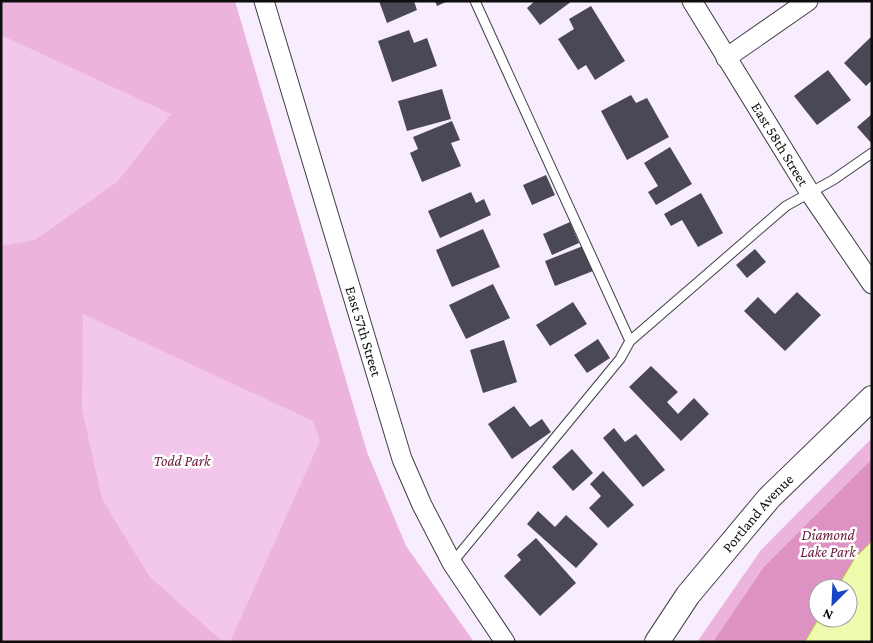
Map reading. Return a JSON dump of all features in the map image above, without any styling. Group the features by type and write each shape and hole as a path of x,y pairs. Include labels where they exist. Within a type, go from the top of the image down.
{"street":[{"name":"East 57th Street","path":"264,1 402,459 422,505 452,563 505,642"},
{"name":"East 58th Street","path":"692,1 810,193 872,284"},
{"path":"726,58 808,1"},
{"name":"Portland Avenue","path":"657,642 688,595 769,498 872,398"}],"lane":[{"path":"475,1 630,340"},
{"path":"452,563 620,359 630,340 786,206 833,180 872,153"}],"green space":[{"name":"Todd Park","path":"1,1 235,1 367,452 406,546 474,642 1,642"},
{"path":"1,35 171,114 117,182 35,240 1,246"},
{"path":"83,314 313,421 320,441 230,642 223,642 149,576 102,499 82,409"},
{"name":"Diamond Lake Park","path":"872,438 872,642 697,642 761,550"},
{"name":"Diamond Lake Park","path":"872,459 872,541 855,558 843,578 808,578 808,628 813,628 805,642 713,642 764,567"}],"shaded area":[{"path":"872,541 872,642 805,642 813,628 858,628 858,578 843,578 855,558"}],"building":[{"path":"379,1 414,1 417,10 387,23"},
{"path":"435,1 448,1 437,6"},
{"path":"535,1 572,1 540,25 527,8"},
{"path":"591,6 625,61 595,80 586,65 578,70 558,39 574,29 569,19"},
{"path":"409,30 414,43 427,38 437,66 392,82 378,41"},
{"path":"872,36 872,80 866,86 844,63"},
{"path":"828,70 851,100 817,125 794,96"},
{"path":"442,89 451,119 407,131 398,101"},
{"path":"631,95 636,103 647,98 669,137 627,160 601,111"},
{"path":"872,114 872,144 857,127"},
{"path":"452,121 460,140 451,143 461,166 422,182 410,153 418,149 413,137"},
{"path":"670,147 692,184 656,205 648,192 658,186 644,163"},
{"path":"546,175 555,195 532,205 523,185"},
{"path":"471,192 476,203 484,199 491,215 440,238 428,211"},
{"path":"701,193 723,233 698,247 682,220 671,226 664,214"},
{"path":"570,222 579,243 552,255 543,234"},
{"path":"483,229 500,267 452,287 436,250"},
{"path":"583,246 593,271 555,286 545,261"},
{"path":"755,249 766,262 747,278 736,265"},
{"path":"493,284 510,318 466,339 449,305"},
{"path":"797,292 821,315 785,351 744,311 758,297 775,314"},
{"path":"573,302 587,324 550,346 536,325"},
{"path":"598,339 610,358 587,373 574,355"},
{"path":"504,340 517,382 483,393 470,350"},
{"path":"651,366 678,392 667,402 678,414 694,398 709,414 681,441 629,387"},
{"path":"514,406 530,427 542,419 551,432 512,459 488,424"},
{"path":"614,428 625,442 636,434 665,470 643,487 603,438"},
{"path":"572,449 593,473 573,491 552,467"},
{"path":"603,471 634,505 608,528 589,508 601,496 590,484"},
{"path":"538,511 555,527 566,515 598,544 576,568 527,524"},
{"path":"536,538 576,583 540,616 504,576 521,560 517,555"}]}
